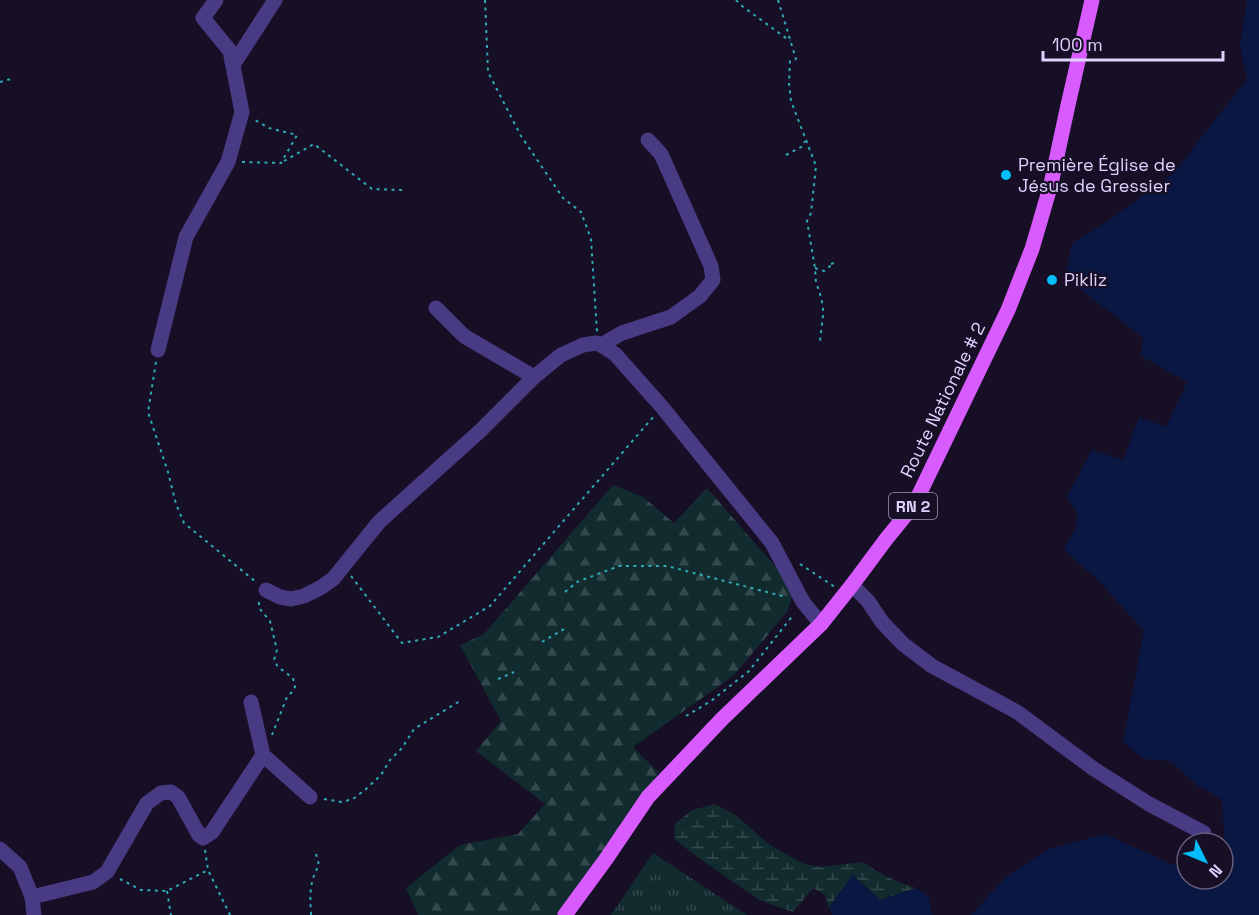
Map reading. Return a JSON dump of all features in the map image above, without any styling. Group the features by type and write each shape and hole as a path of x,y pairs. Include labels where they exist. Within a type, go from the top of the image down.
{"main road":[{"name":"Route Nationale # 2","path":"565,915 648,797 722,719 821,624 914,505 1008,310 1032,249 1051,184 1092,0"}],"street":[{"path":"158,350 186,237 228,162 242,112 230,51 203,18 216,0"},
{"path":"233,65 275,0"},
{"path":"266,590 291,600 320,588 333,579 379,522 480,431 534,377 561,355 583,345 598,344 622,333 671,317 700,296 712,280 711,266 661,154 648,140"},
{"path":"436,308 464,336 534,377"},
{"path":"598,344 615,354 662,407 772,543 803,602 821,624"},
{"path":"849,590 868,601 903,644 932,666 1017,712 1094,769 1149,804 1200,831"},
{"path":"251,702 263,755 310,796"},
{"path":"32,897 93,882 107,872 147,803 161,793 171,792 178,797 198,835 203,838 212,832 263,755"},
{"path":"0,849 21,867 32,897 34,915"}],"path":[{"path":"485,0 488,72 521,136 563,198 581,212 591,239 598,344"},
{"path":"736,0 790,40"},
{"path":"777,0 796,59 790,61 789,66 791,100 816,166 811,213 807,221 816,283 824,316 820,341"},
{"path":"0,82 11,79"},
{"path":"242,112 269,128 297,135 281,163"},
{"path":"786,155 803,146 805,141"},
{"path":"228,162 281,163 314,144 372,189 402,190"},
{"path":"815,268 824,271 834,263 831,264"},
{"path":"158,350 148,412 176,504 184,523 266,590 258,598 259,608 270,621 276,650 274,660 278,667 294,678 295,687 287,697 272,735"},
{"path":"344,567 402,643 438,637 490,606 662,407"},
{"path":"799,564 849,590"},
{"path":"565,592 577,582 619,566 666,566 803,602 749,671 711,701 686,716"},
{"path":"542,642 564,629"},
{"path":"498,679 514,672"},
{"path":"310,796 341,802 353,799 381,775 414,729 460,701"},
{"path":"203,838 208,870 230,915"},
{"path":"311,915 310,889 319,865 316,854"},
{"path":"107,872 141,890 167,891 208,870"},
{"path":"167,891 171,915"}],"green space":[{"path":"613,485 643,497 674,523 707,488 795,589 787,612 733,676 633,747 659,773 557,915 418,915 406,888 460,845 518,834 545,804 476,751 501,721 460,645 484,634"},
{"path":"715,804 734,814 770,845 804,864 821,867 863,862 888,877 916,888 880,900 853,875 829,908 825,895 813,888 793,912 759,900 674,839 675,824 692,810"},
{"path":"653,853 747,915 611,915"}],"water":[{"path":"1247,0 1259,0 1259,915 971,915 1007,876 1049,849 1105,834 1175,866 1175,891 1235,891 1235,831 1224,831 1222,800 1197,785 1170,761 1144,759 1123,742 1144,631 1098,580 1064,550 1076,528 1077,512 1067,497 1092,450 1123,460 1139,417 1166,427 1187,382 1141,356 1143,338 1065,277 1072,243 1099,227 1173,174 1247,79 1240,47"},
{"path":"852,875 880,900 916,888 929,897 932,915 832,915 829,908"}],"place":[{"name":"Première Église de Jésus de Gressier","path":"1006,175"},
{"name":"Pikliz","path":"1052,280"}]}
